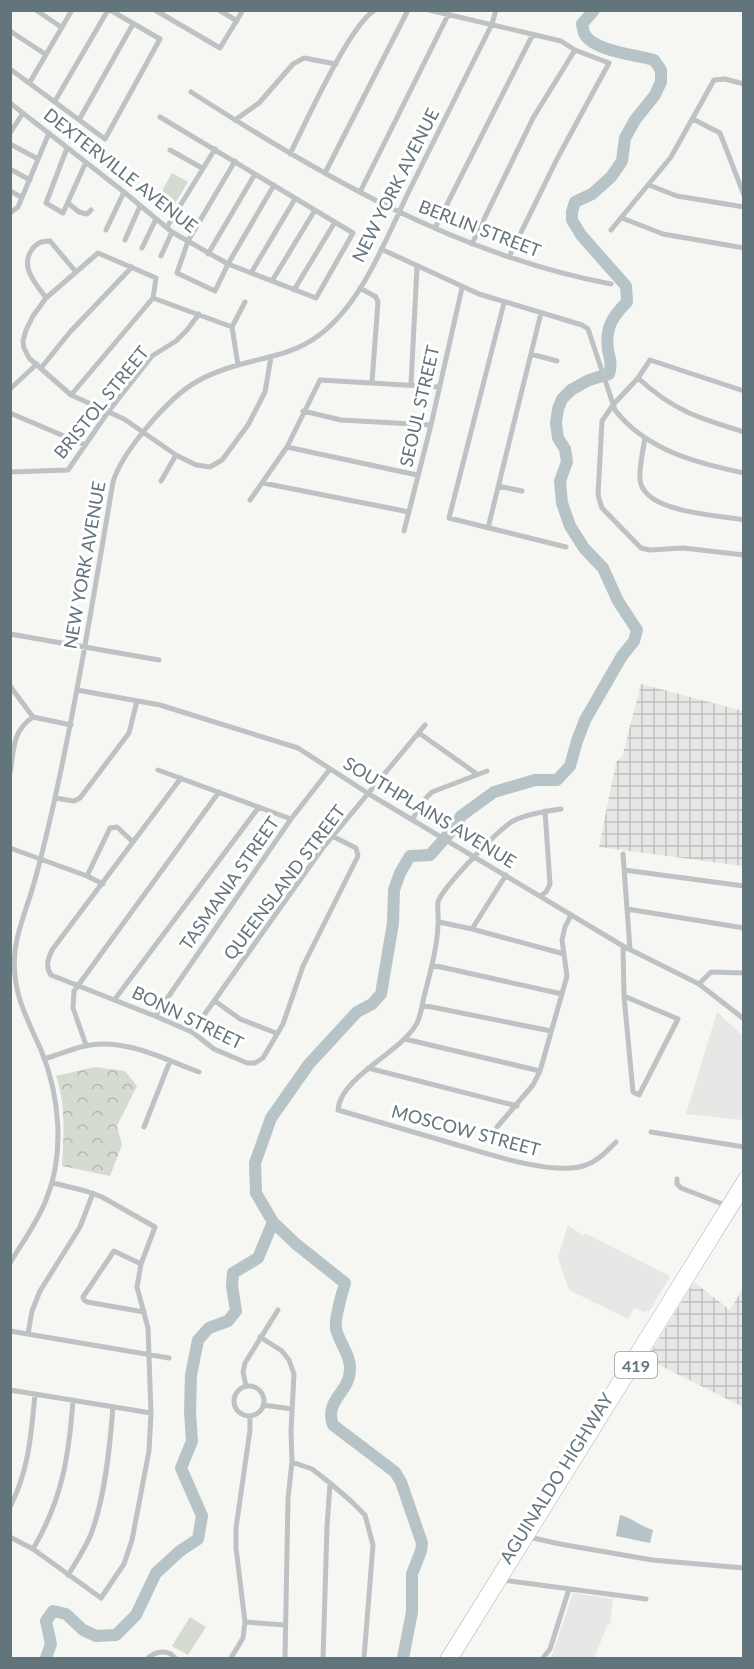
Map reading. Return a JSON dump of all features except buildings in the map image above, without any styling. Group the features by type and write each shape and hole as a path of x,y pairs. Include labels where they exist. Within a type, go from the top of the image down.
{"highway":[{"name":"AGUINALDO HIGHWAY","path":"526,1536 744,1176"},
{"name":"AGUINALDO HIGHWAY","path":"445,1659 526,1536 744,1191"},
{"name":"AGUINALDO HIGHWAY","path":"454,1659 499,1578"}],"street":[{"path":"36,10 61,27"},
{"path":"30,82 72,10"},
{"path":"10,69 105,139 160,39 109,10 55,101"},
{"path":"155,10 220,48 243,10"},
{"path":"219,10 237,21"},
{"path":"290,154 336,64 356,31 375,10"},
{"path":"325,172 408,10"},
{"path":"429,10 561,41 575,50 609,63 557,159 509,257"},
{"name":"NEW YORK AVENUE","path":"10,1263 35,1224 53,1183 57,1155 53,1086 19,1000 14,964 15,948 42,858 71,725 117,469 144,432 179,394 195,382 238,365 290,352 320,334 348,306 381,249 492,24 496,10"},
{"path":"360,192 448,15"},
{"path":"79,120 134,24"},
{"path":"10,31 45,54"},
{"path":"435,228 533,34"},
{"path":"472,244 533,118 575,50"},
{"path":"235,120 259,103 298,61 304,58 336,64"},
{"path":"610,230 671,157 714,80 725,79 744,84"},
{"name":"BERLIN STREET","path":"191,92 290,154 399,212 472,244 509,257 557,272 610,284"},
{"name":"DEXTERVILLE AVENUE","path":"10,104 188,242 228,264 294,291 316,298 353,232 335,222"},
{"path":"10,133 23,113"},
{"path":"160,117 335,222 294,291"},
{"path":"693,119 720,133 744,195"},
{"path":"10,213 18,207 48,133"},
{"path":"10,144 38,159"},
{"path":"67,148 46,203 63,213 86,162"},
{"path":"161,256 170,230 202,168 215,149"},
{"path":"170,150 202,168"},
{"path":"235,161 188,242 177,273 216,291 228,264 274,185"},
{"path":"10,169 30,180"},
{"path":"208,254 255,174"},
{"path":"649,185 677,196 744,207"},
{"path":"10,191 21,197"},
{"path":"106,230 124,192"},
{"path":"251,273 295,199"},
{"path":"68,203 79,213 87,214 90,210"},
{"path":"124,240 140,206"},
{"path":"272,281 315,210"},
{"path":"622,218 663,234 744,248"},
{"path":"142,248 156,219"},
{"path":"46,298 30,276 27,266 28,255 34,246 42,241 50,241 76,272"},
{"path":"381,249 462,288 504,303 582,325 588,329 613,405 622,420 645,438 685,458 744,473"},
{"path":"71,395 153,298 156,278 98,253 46,298 30,323 23,341 29,358 71,395 144,432 176,455 196,465 210,466 222,460 248,425 266,392 271,357"},
{"path":"10,389 39,366 132,267"},
{"path":"411,384 417,267"},
{"path":"360,288 376,297 378,302 372,382"},
{"name":"SEOUL STREET","path":"404,531 462,288"},
{"path":"153,298 232,327"},
{"path":"238,365 232,327 245,302"},
{"path":"504,303 449,518 566,547"},
{"path":"488,528 541,313"},
{"name":"BRISTOL STREET","path":"10,472 67,471 108,412 152,356 176,341 199,314"},
{"path":"531,354 557,361"},
{"path":"744,391 650,360 602,421 598,495 602,508 641,548 650,550 684,548 744,555"},
{"path":"638,378 659,397 681,411 744,432"},
{"path":"250,500 287,447 320,380 439,387"},
{"path":"303,411 341,420 431,425"},
{"path":"10,413 85,445"},
{"path":"645,438 640,481 646,493 668,507 744,520"},
{"path":"287,447 417,476"},
{"path":"160,481 176,455"},
{"path":"263,483 409,512"},
{"path":"498,486 522,491"},
{"path":"10,634 159,660"},
{"path":"10,686 33,717 71,725"},
{"name":"SOUTHPLAINS AVENUE","path":"77,690 160,705 298,748 369,794 623,946 699,984 744,1019"},
{"path":"55,798 74,801 80,798 129,733 137,701"},
{"path":"10,773 17,732 22,724 33,717"},
{"name":"QUEENSLAND STREET","path":"192,1032 322,849 425,725"},
{"path":"419,733 477,774"},
{"name":"TASMANIA STREET","path":"155,1016 291,819 330,769"},
{"path":"158,770 291,819"},
{"path":"412,820 432,792 487,771"},
{"name":"BONN STREET","path":"181,778 52,950 47,962 48,971 51,975 192,1032 214,1049 247,1063 255,1063 263,1058 286,1015 303,966 358,856 356,848 334,837"},
{"path":"86,1045 73,1008 74,991 77,985 219,792"},
{"path":"115,999 259,807"},
{"path":"368,1068 405,1039 417,1024 432,965 439,922 437,906 443,890 512,822 545,811 561,809"},
{"path":"540,896 546,892 550,884 545,811"},
{"path":"87,876 110,828 117,827 133,842"},
{"path":"10,848 42,858 103,884"},
{"path":"623,854 630,949"},
{"path":"624,870 744,886"},
{"path":"472,929 506,875"},
{"path":"627,909 744,928"},
{"path":"497,1127 517,1106 533,1085 540,1071 567,976 563,932 572,915"},
{"path":"439,922 564,954"},
{"path":"623,946 624,996 633,1092 639,1095 678,1018 624,996"},
{"path":"432,965 562,994"},
{"path":"699,984 711,972 744,973"},
{"path":"215,1001 240,1019 276,1033"},
{"path":"422,1005 551,1031"},
{"path":"405,1039 540,1071"},
{"path":"44,1059 86,1045 115,1045 131,1048 199,1072"},
{"path":"144,1127 170,1061"},
{"path":"368,1068 517,1106"},
{"name":"MOSCOW STREET","path":"368,1068 346,1092 338,1105 338,1110 492,1155 544,1166 567,1168 583,1166 599,1159 616,1142"},
{"path":"651,1132 744,1147"},
{"path":"677,1179 677,1184 681,1188 725,1205"},
{"path":"10,1537 33,1549 101,1598 124,1564 132,1540 149,1452 151,1413 148,1328 137,1287 141,1264 154,1227 93,1193 53,1183"},
{"path":"28,1334 32,1311 40,1291 80,1227 93,1193"},
{"path":"141,1264 114,1251 84,1300 144,1312"},
{"path":"246,1386 243,1372 245,1363 278,1310"},
{"path":"10,1331 169,1358"},
{"path":"260,1337 282,1351 289,1360 294,1374 292,1462 288,1498 285,1659"},
{"path":"246,1386 259,1390 264,1400 263,1405 260,1411 250,1416 239,1412 234,1399 237,1391 246,1386"},
{"path":"10,1390 151,1413"},
{"path":"10,1507 17,1494 29,1454 35,1394"},
{"path":"33,1549 48,1523 59,1491 70,1443 73,1400"},
{"path":"263,1405 292,1409"},
{"path":"68,1575 83,1551 96,1515 111,1440 113,1407"},
{"path":"231,1659 243,1638 245,1622 236,1548 236,1528 250,1416"},
{"path":"292,1462 312,1469 365,1515 373,1545 364,1659"},
{"path":"323,1659 330,1484"},
{"path":"526,1536 652,1560 744,1568"},
{"path":"499,1578 646,1599"},
{"path":"543,1659 550,1649 568,1589"},
{"path":"245,1622 285,1625"},
{"path":"148,1659 156,1653 165,1652 174,1656 175,1659"}],"shaded area":[{"path":"641,684 743,711 743,866 599,847 616,762 622,757"},
{"path":"717,1012 743,1036 743,1120 686,1114"},
{"path":"568,1225 584,1236 585,1233 670,1276 649,1312 646,1310 645,1313 634,1308 628,1319 569,1290 558,1258"},
{"path":"694,1282 730,1310 743,1288 743,1407 647,1359"},
{"path":"620,1515 653,1530 650,1543 616,1536"},
{"path":"573,1593 613,1599 610,1623 594,1658 551,1658"}],"green space":[{"path":"172,173 188,182 173,207 158,198"},
{"path":"95,1067 125,1071 137,1086 117,1126 122,1145 110,1176 62,1166 63,1109 56,1076"},
{"path":"190,1617 206,1627 188,1655 172,1646"}],"waterway":[{"path":"403,1658 412,1612 412,1574 422,1543 401,1482 395,1472 333,1425 331,1416 334,1402 346,1384 350,1369 349,1359 336,1329 345,1283 296,1244 273,1222 256,1193 255,1163 271,1118 309,1064 357,1012 372,1004 381,994 393,923 394,890 400,873 410,856 430,855 454,828 461,816 494,792 535,780 557,780 570,766 585,720 622,656 634,641 637,630 618,601 603,568 584,548 570,526 562,503 560,481 567,462 565,449 558,438 556,423 562,399 571,390 589,380 609,374 611,365 607,342 609,329 617,313 627,302 626,286 581,235 572,220 575,202 592,194 611,177 622,161 625,138 635,120 655,95 661,82 661,70 654,60 605,48 589,39 584,33 582,24 594,10"},
{"path":"46,1658 51,1644 46,1621 53,1611 66,1614 83,1630 96,1636 116,1635 136,1615 156,1573 180,1551 198,1539 202,1516 181,1468 192,1441 191,1375 198,1340 209,1328 228,1321 236,1311 232,1286 233,1273 258,1258 273,1222"}]}
